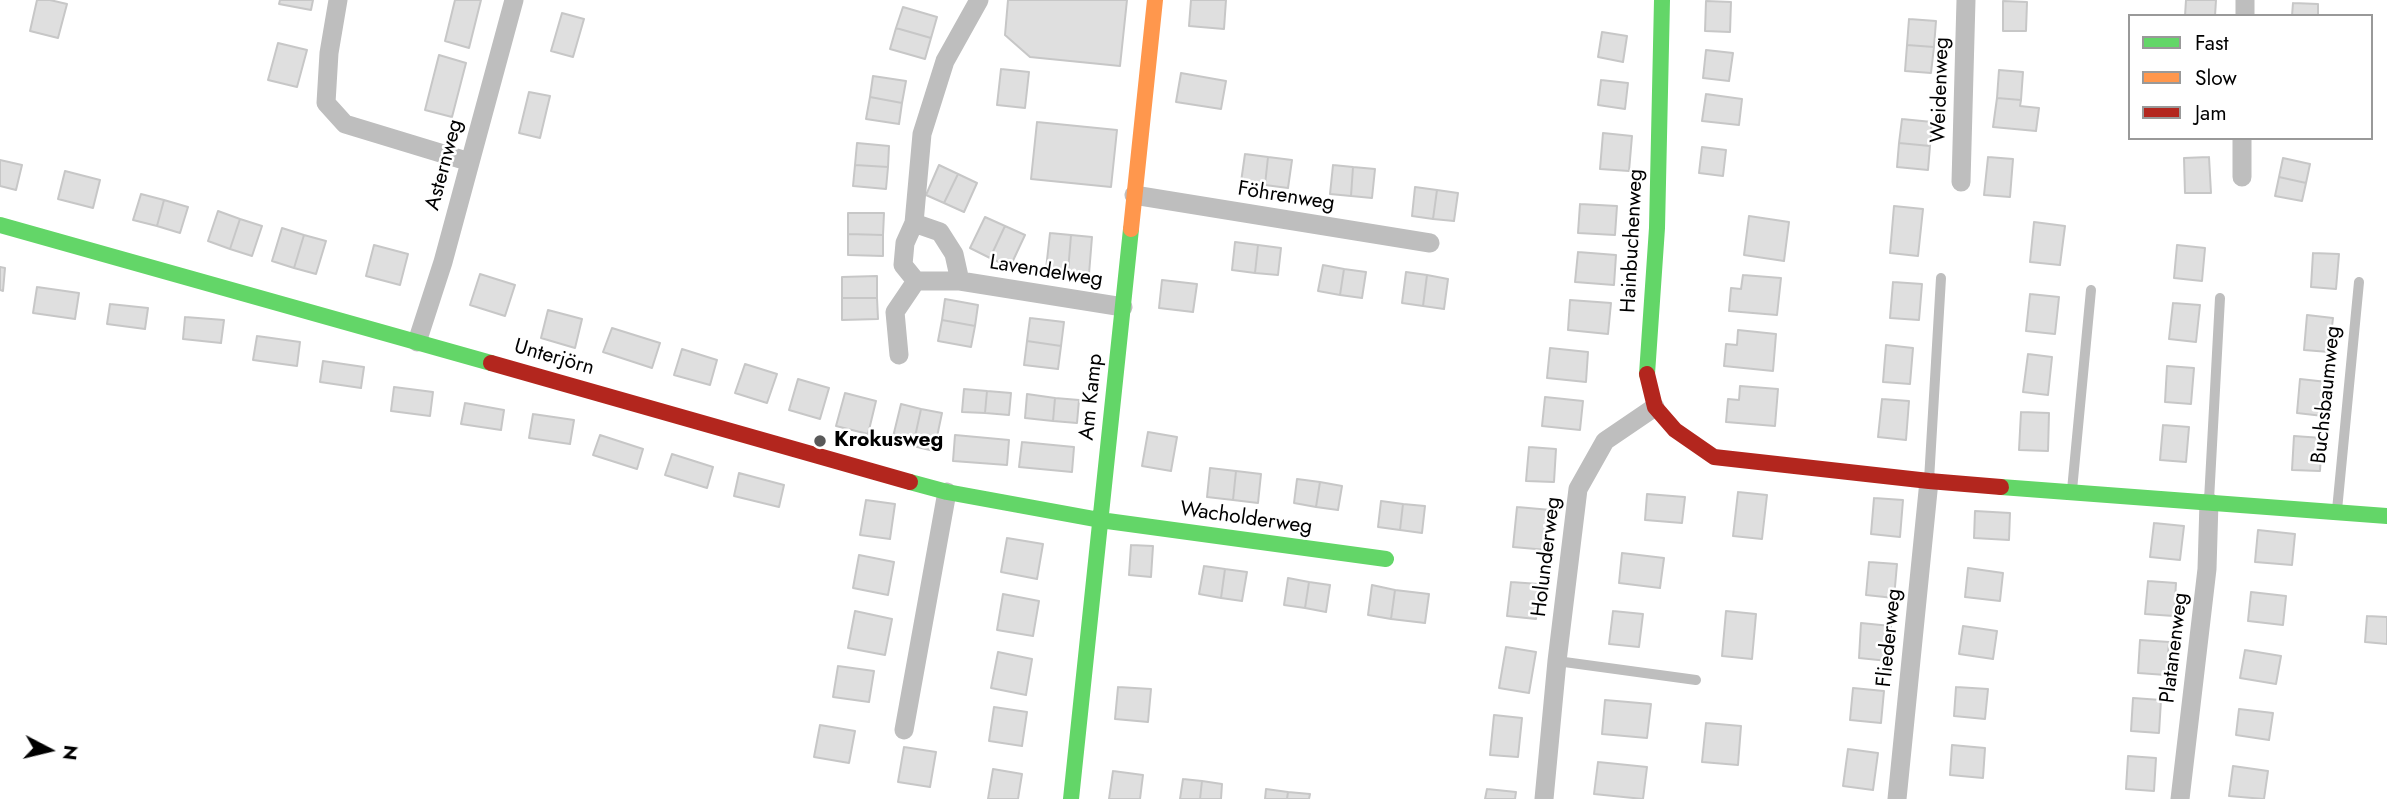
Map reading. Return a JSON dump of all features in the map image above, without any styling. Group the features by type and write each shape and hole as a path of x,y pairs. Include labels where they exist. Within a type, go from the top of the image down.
{"street":[{"path":"338,0 329,53 326,103 345,124 470,162"},
{"name":"Asternweg","path":"417,342 443,262 514,0"},
{"path":"898,355 895,312 916,281 903,265 905,243 914,223 922,134 945,61 979,0"},
{"name":"Am Kamp","path":"1071,799 1155,0"},
{"name":"Hainbuchenweg","path":"1662,0 1657,228 1647,372 1655,407 1675,430 1713,457 1929,481"},
{"name":"Weidenweg","path":"1961,182 1966,0"},
{"path":"2242,140 2242,177"},
{"name":"Föhrenweg","path":"1134,195 1430,243"},
{"name":"Lavendelweg","path":"914,223 940,232 954,254 960,281"},
{"name":"Unterjörn","path":"0,225 947,492 1100,520"},
{"name":"Lavendelweg","path":"916,281 960,281 1123,307"},
{"name":"Holunderweg","path":"1544,799 1578,489 1605,441 1655,407"},
{"path":"1929,481 2071,494 2385,515"},
{"name":"Fliederweg","path":"1897,799 1929,481"},
{"path":"904,730 947,492"},
{"name":"Platanenweg","path":"2180,799 2207,569 2209,502"},
{"name":"Wacholderweg","path":"1100,520 1386,559"}],"lane":[{"path":"1929,481 1941,278"},
{"name":"Buchsbaumweg","path":"2337,511 2359,282"},
{"path":"2071,494 2091,290"},
{"path":"2209,502 2220,298"},
{"path":"1557,662 1696,680"}],"building":[{"path":"37,0 67,4 58,38 30,31"},
{"path":"280,0 313,0 311,10 279,4"},
{"path":"455,0 481,0 469,48 445,41"},
{"path":"1008,0 1127,0 1120,66 1030,57 1005,35"},
{"path":"1191,0 1226,0 1224,29 1189,26"},
{"path":"2186,0 2216,0 2215,14 2185,14"},
{"path":"1706,1 1731,2 1730,32 1705,31"},
{"path":"2003,1 2027,2 2026,31 2003,31"},
{"path":"2293,3 2318,4 2318,14 2292,14"},
{"path":"903,7 937,17 931,38 896,28"},
{"path":"562,13 584,19 573,57 551,51"},
{"path":"1909,19 1936,21 1934,47 1907,45"},
{"path":"896,28 931,38 925,59 890,49"},
{"path":"1602,32 1627,36 1623,62 1598,57"},
{"path":"278,43 307,50 297,87 268,80"},
{"path":"1907,45 1934,47 1931,73 1905,71"},
{"path":"1706,50 1733,53 1729,81 1703,78"},
{"path":"439,55 466,63 452,117 425,110"},
{"path":"1001,69 1029,72 1025,108 997,105"},
{"path":"1999,70 2023,72 2021,100 1997,98"},
{"path":"1181,73 1226,81 1221,109 1176,102"},
{"path":"873,76 906,81 902,103 870,97"},
{"path":"1601,80 1628,83 1625,109 1598,105"},
{"path":"529,92 550,96 540,138 519,133"},
{"path":"1706,94 1742,99 1739,125 1702,121"},
{"path":"870,97 902,103 899,124 866,119"},
{"path":"1997,98 2021,100 2020,106 2039,108 2036,131 1993,127"},
{"path":"1902,119 1932,122 1930,146 1899,143"},
{"path":"1037,122 1117,130 1111,187 1031,179"},
{"path":"1603,133 1632,136 1629,171 1600,169"},
{"path":"857,143 889,146 888,167 855,165"},
{"path":"1899,143 1930,146 1928,170 1897,167"},
{"path":"1702,147 1726,150 1723,176 1699,173"},
{"path":"1245,154 1268,157 1265,185 1241,182"},
{"path":"1268,157 1292,160 1288,188 1265,185"},
{"path":"1988,157 2013,159 2010,197 1984,195"},
{"path":"2209,157 2211,193 2185,193 2184,158"},
{"path":"2283,158 2310,164 2306,183 2279,177"},
{"path":"0,160 22,165 16,190 0,186"},
{"path":"855,165 888,167 886,189 853,186"},
{"path":"939,165 958,174 944,203 926,195"},
{"path":"1333,165 1353,167 1351,196 1330,194"},
{"path":"1353,167 1375,169 1372,198 1351,196"},
{"path":"65,171 100,180 93,208 58,199"},
{"path":"958,174 977,183 964,212 944,203"},
{"path":"2279,177 2306,183 2302,201 2275,196"},
{"path":"1415,187 1437,190 1433,219 1412,216"},
{"path":"1437,190 1458,193 1454,221 1433,219"},
{"path":"141,194 164,200 157,226 133,220"},
{"path":"164,200 188,207 180,233 157,226"},
{"path":"1580,204 1617,206 1615,235 1578,233"},
{"path":"1894,206 1923,209 1918,256 1890,253"},
{"path":"218,211 240,219 230,249 208,241"},
{"path":"848,213 884,213 883,235 848,234"},
{"path":"1749,216 1789,222 1784,261 1744,255"},
{"path":"985,217 1005,226 990,258 970,248"},
{"path":"240,219 262,226 252,256 230,249"},
{"path":"2034,222 2065,226 2060,265 2030,262"},
{"path":"1005,226 1025,235 1010,267 990,258"},
{"path":"282,228 304,235 294,268 272,261"},
{"path":"1050,233 1071,235 1068,272 1046,269"},
{"path":"848,234 883,235 883,256 848,255"},
{"path":"304,235 326,241 316,274 294,268"},
{"path":"1071,235 1092,237 1089,274 1068,272"},
{"path":"1235,242 1258,245 1255,273 1232,270"},
{"path":"374,245 408,254 400,285 366,276"},
{"path":"1258,245 1281,248 1278,275 1255,273"},
{"path":"2177,245 2205,248 2202,281 2174,278"},
{"path":"1578,252 1616,255 1614,285 1575,282"},
{"path":"2313,253 2339,254 2336,289 2311,287"},
{"path":"1323,265 1344,269 1340,295 1318,291"},
{"path":"0,267 5,268 3,291 0,290"},
{"path":"1344,269 1366,272 1362,298 1340,295"},
{"path":"1406,272 1427,275 1423,306 1402,303"},
{"path":"480,274 515,285 505,316 470,305"},
{"path":"1427,275 1448,279 1444,309 1423,306"},
{"path":"1743,275 1781,278 1777,315 1729,311 1731,288 1741,289"},
{"path":"877,276 877,298 842,298 842,277"},
{"path":"1162,280 1197,284 1193,312 1159,308"},
{"path":"1893,282 1922,284 1919,320 1890,318"},
{"path":"37,287 79,293 75,319 33,313"},
{"path":"2030,294 2059,297 2055,334 2026,331"},
{"path":"842,298 877,298 878,319 842,320"},
{"path":"945,299 978,305 975,326 942,320"},
{"path":"1570,300 1611,303 1608,334 1568,330"},
{"path":"2173,303 2200,305 2196,342 2169,339"},
{"path":"110,304 148,308 145,329 107,324"},
{"path":"548,310 582,319 575,348 541,338"},
{"path":"2307,315 2333,318 2329,352 2304,350"},
{"path":"185,317 224,320 221,343 183,339"},
{"path":"1030,318 1064,322 1061,346 1027,341"},
{"path":"942,320 975,326 971,347 938,341"},
{"path":"612,328 660,343 652,368 603,352"},
{"path":"1738,330 1776,334 1773,371 1724,366 1726,344 1737,345"},
{"path":"257,336 300,342 297,366 253,360"},
{"path":"1027,341 1061,346 1058,369 1024,365"},
{"path":"1886,345 1913,348 1910,384 1883,382"},
{"path":"1550,348 1588,352 1586,382 1547,378"},
{"path":"682,349 717,360 710,385 674,375"},
{"path":"2028,354 2052,357 2048,395 2023,392"},
{"path":"323,361 364,367 361,388 320,382"},
{"path":"745,364 777,374 767,403 735,393"},
{"path":"2167,366 2194,368 2191,404 2165,402"},
{"path":"798,379 829,388 820,419 789,410"},
{"path":"2300,379 2327,382 2323,416 2297,413"},
{"path":"1740,386 1778,389 1775,426 1726,422 1728,399 1739,400"},
{"path":"394,387 433,392 430,416 391,411"},
{"path":"964,389 987,391 985,413 962,412"},
{"path":"987,391 1011,393 1009,415 985,413"},
{"path":"845,393 876,401 868,434 836,426"},
{"path":"1027,394 1055,398 1053,421 1025,418"},
{"path":"1545,397 1583,401 1580,430 1542,426"},
{"path":"1055,398 1079,400 1077,423 1053,421"},
{"path":"1882,399 1909,401 1906,440 1878,437"},
{"path":"465,403 504,410 501,430 461,424"},
{"path":"901,404 921,409 913,446 892,441"},
{"path":"921,409 942,413 934,451 913,446"},
{"path":"2021,412 2049,413 2048,451 2019,450"},
{"path":"533,414 574,420 570,444 529,438"},
{"path":"2163,425 2189,427 2186,462 2160,460"},
{"path":"1148,432 1177,437 1171,471 1142,466"},
{"path":"600,435 643,449 637,469 593,455"},
{"path":"955,435 1009,440 1007,465 953,461"},
{"path":"2294,436 2322,438 2320,471 2292,470"},
{"path":"1022,442 1074,447 1072,472 1019,467"},
{"path":"1529,447 1556,449 1554,482 1526,481"},
{"path":"672,454 713,467 707,488 665,475"},
{"path":"1210,468 1236,471 1233,500 1207,497"},
{"path":"1236,471 1261,474 1258,503 1233,500"},
{"path":"739,473 784,485 779,507 734,496"},
{"path":"1297,479 1320,482 1316,507 1294,503"},
{"path":"1320,482 1342,486 1338,510 1316,507"},
{"path":"1738,492 1767,495 1762,539 1733,536"},
{"path":"1647,494 1685,497 1682,523 1645,520"},
{"path":"1874,498 1903,500 1900,537 1871,534"},
{"path":"866,500 895,504 890,539 860,535"},
{"path":"1381,501 1403,504 1400,530 1378,527"},
{"path":"1403,504 1425,506 1422,533 1400,530"},
{"path":"1517,507 1551,510 1547,550 1513,547"},
{"path":"1975,511 2010,513 2009,540 1974,538"},
{"path":"2154,523 2184,526 2180,560 2150,557"},
{"path":"2258,530 2295,534 2292,565 2255,562"},
{"path":"1007,538 1043,544 1037,579 1001,572"},
{"path":"1131,545 1153,546 1151,577 1129,575"},
{"path":"1622,553 1664,558 1660,588 1619,583"},
{"path":"859,555 894,562 888,595 853,588"},
{"path":"1869,562 1897,564 1894,598 1866,595"},
{"path":"1204,566 1225,569 1221,598 1199,594"},
{"path":"1968,568 2003,573 2000,601 1965,597"},
{"path":"1225,569 1247,572 1242,601 1221,598"},
{"path":"1288,578 1309,582 1305,608 1284,605"},
{"path":"2148,581 2176,583 2174,616 2145,614"},
{"path":"1309,582 1330,585 1326,612 1305,608"},
{"path":"1511,582 1539,584 1536,619 1507,616"},
{"path":"1372,585 1395,590 1391,619 1368,615"},
{"path":"1395,590 1429,594 1425,623 1391,619"},
{"path":"2251,592 2286,596 2283,625 2248,621"},
{"path":"1003,594 1039,601 1033,636 997,630"},
{"path":"855,611 892,619 885,655 848,648"},
{"path":"1613,611 1643,614 1639,647 1609,644"},
{"path":"1726,611 1756,614 1752,659 1722,656"},
{"path":"2367,616 2387,617 2387,644 2365,642"},
{"path":"1861,623 1891,626 1888,661 1859,658"},
{"path":"1963,626 1997,631 1993,659 1959,654"},
{"path":"2140,640 2169,642 2166,675 2138,673"},
{"path":"1506,647 1536,652 1529,693 1499,688"},
{"path":"2245,650 2281,656 2276,684 2240,678"},
{"path":"998,652 1032,659 1026,695 991,688"},
{"path":"838,666 874,671 869,702 833,697"},
{"path":"1118,687 1151,689 1148,722 1115,719"},
{"path":"1956,687 1988,689 1985,719 1954,716"},
{"path":"1853,688 1884,691 1881,723 1850,720"},
{"path":"2133,698 2161,700 2159,733 2131,731"},
{"path":"1605,700 1651,704 1647,738 1602,734"},
{"path":"994,707 1027,712 1022,746 989,741"},
{"path":"2239,709 2273,713 2269,740 2236,735"},
{"path":"1494,715 1522,718 1518,757 1490,755"},
{"path":"1706,723 1741,726 1738,765 1702,762"},
{"path":"820,725 855,731 849,763 814,757"},
{"path":"1952,745 1985,748 1983,778 1950,775"},
{"path":"904,747 936,752 930,787 898,782"},
{"path":"1848,749 1878,753 1873,790 1843,786"},
{"path":"2128,756 2156,758 2154,791 2126,789"},
{"path":"1598,762 1647,767 1643,799 1594,794"},
{"path":"2233,766 2268,771 2264,799 2229,796"},
{"path":"993,769 1022,774 1018,799 988,799"},
{"path":"1113,771 1143,775 1140,799 1109,799"},
{"path":"1183,779 1202,781 1200,799 1180,799"},
{"path":"1202,781 1222,784 1221,799 1200,799"},
{"path":"1266,789 1288,792 1287,799 1265,799"},
{"path":"1487,789 1516,792 1515,799 1485,799"},
{"path":"1288,792 1310,794 1309,799 1287,799"}],"traffic: fast":[{"path":"1647,374 1657,228 1662,0"},
{"path":"0,225 491,363"},
{"path":"1071,799 1131,229"},
{"path":"910,482 947,492 1100,520 1386,559"},
{"path":"2001,487 2387,516"}],"traffic: slow":[{"path":"1131,229 1155,0"}],"traffic: jam":[{"path":"491,363 910,482"},
{"path":"1647,374 1655,407 1675,430 1714,457 2001,487"}],"place":[{"name":"Krokusweg","path":"820,441"}]}
